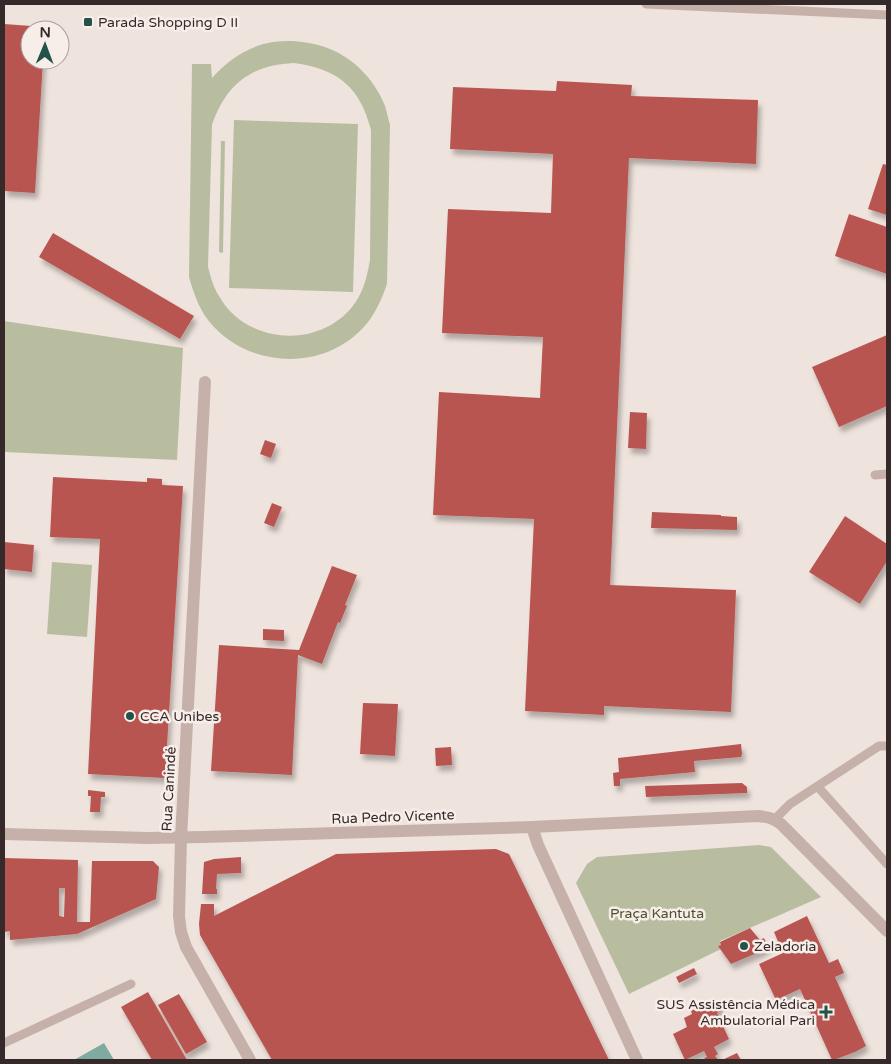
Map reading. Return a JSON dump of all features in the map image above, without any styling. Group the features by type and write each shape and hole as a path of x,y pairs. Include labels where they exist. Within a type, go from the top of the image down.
{"street":[{"name":"Rua Canindé","path":"205,382 181,838 181,932 186,947 250,1060"},
{"name":"Rua Pedro Vicente","path":"4,834 181,838 532,827 758,816 778,821"},
{"path":"778,821 887,931"},
{"path":"532,827 538,845 638,1060"}],"lane":[{"path":"646,4 887,15"},
{"path":"875,475 887,474"},
{"path":"778,821 790,804 879,746 887,746"},
{"path":"818,786 887,864"},
{"path":"4,1043 131,984"}],"green space":[{"path":"290,41 325,47 339,53 356,65 376,88 385,106 390,125 387,284 384,293 371,318 355,335 337,348 316,356 295,359 273,358 251,352 232,342 214,327 205,316 189,277 192,64 211,64 212,78 225,65 247,50 264,44","holes":["294,63 335,75 353,91 361,102 371,130 370,260 361,293 355,303 341,318 324,329 305,334 285,336 265,332 247,324 231,312 219,296 212,282 208,267 212,125 225,98 242,79 265,68 279,65"]},
{"path":"234,120 358,124 353,292 229,288"},
{"path":"221,141 225,141 223,253 219,252"},
{"path":"4,321 183,348 177,460 4,452"},
{"path":"52,562 92,565 87,637 47,634"},
{"name":"Praça Kantuta","path":"759,845 771,847 821,897 720,941 721,945 718,946 721,949 629,994 576,883 587,864 597,857"}],"water":[{"path":"104,1043 114,1060 74,1060"}],"building":[{"path":"4,24 20,25 20,70 42,70 35,193 4,191"},
{"path":"557,81 632,85 631,96 758,100 756,164 629,158 610,585 736,590 731,712 604,706 604,715 525,711 534,519 433,515 439,392 540,398 543,337 442,333 448,209 551,213 553,154 450,149 453,87 556,91"},
{"path":"883,164 887,165 887,215 868,209"},
{"path":"849,214 887,227 887,274 835,256"},
{"path":"53,233 194,316 180,339 39,257"},
{"path":"887,335 887,406 839,427 812,367"},
{"path":"630,412 647,413 646,449 628,448"},
{"path":"265,440 276,444 271,458 260,454"},
{"name":"CCA Unibes","path":"53,477 147,482 147,478 162,479 162,485 183,486 165,778 88,774 100,539 50,537"},
{"path":"272,503 282,507 274,527 264,523"},
{"path":"652,512 737,517 737,530 651,528"},
{"path":"845,516 887,544 887,561 860,604 809,572"},
{"path":"4,542 34,545 32,572 4,569"},
{"path":"332,566 357,575 345,605 347,606 340,623 338,622 322,664 298,655 292,775 211,771 219,645 299,650"},
{"path":"263,629 284,630 284,641 263,640"},
{"path":"363,703 398,704 395,756 360,754"},
{"path":"741,744 741,757 694,761 695,772 620,779 620,786 614,786 613,773 619,772 618,758"},
{"path":"451,747 452,765 436,766 435,748"},
{"path":"742,783 747,787 747,793 646,797 645,786"},
{"path":"88,790 105,792 105,797 101,797 100,812 90,812 91,796 88,796"},
{"path":"496,849 509,854 609,1060 272,1060 200,935 201,904 214,904 214,916 336,854"},
{"path":"241,857 241,873 217,874 217,894 202,894 204,862 214,859"},
{"path":"4,858 78,860 77,922 90,922 92,861 153,861 159,867 156,899 77,934 10,940 10,931 4,932","holes":["59,888 65,888 64,917 59,916"]},
{"path":"807,916 829,963 838,959 844,973 835,977 866,1046 834,1060 832,1060 800,989 776,1000 759,964 783,953 774,932"},
{"name":"Zeladoria","path":"750,928 760,940 764,938 768,947 731,964 718,946 721,945 720,942"},
{"path":"694,968 697,974 679,983 676,977"},
{"path":"148,992 187,1060 152,1060 121,1007"},
{"path":"179,994 207,1042 186,1054 158,1005"},
{"path":"716,999 722,1011 717,1013 729,1039 714,1047 718,1054 715,1056 718,1060 706,1060 704,1058 707,1057 704,1051 685,1060 673,1034 687,1027 684,1018 692,1014 691,1011"},
{"path":"737,1053 741,1060 722,1060"}],"place":[{"name":"Parada Shopping D II","path":"88,22"},
{"name":"CCA Unibes","path":"130,716"},
{"name":"Zeladoria","path":"744,946"},
{"name":"SUS Assistência Médica Ambulatorial Pari","path":"826,1012"}]}
